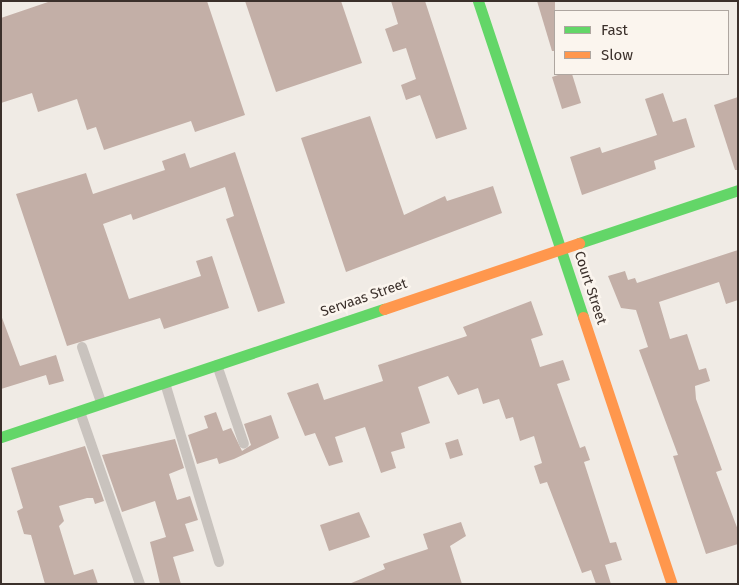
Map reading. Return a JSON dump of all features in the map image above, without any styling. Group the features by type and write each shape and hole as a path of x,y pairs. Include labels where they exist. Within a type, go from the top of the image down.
{"street":[{"name":"Court Street","path":"478,1 672,584"},
{"name":"Servaas Street","path":"1,437 561,247 738,190"}],"lane":[{"path":"82,347 102,403"},
{"path":"216,364 244,444"},
{"path":"164,382 219,562"},
{"path":"80,411 140,584"}],"building":[{"path":"51,1 207,1 245,115 195,132 191,121 104,150 96,127 87,130 77,99 38,112 32,93 1,103 1,18"},
{"path":"245,1 341,1 362,63 276,92"},
{"path":"391,1 425,1 467,129 436,139 420,95 406,100 401,85 416,79 406,48 393,52 385,29 398,24"},
{"path":"537,1 555,1 554,51 552,51"},
{"path":"572,75 581,103 562,109 552,77"},
{"path":"663,93 673,122 686,118 695,147 654,161 656,169 582,195 570,157 600,147 602,153 657,135 645,99"},
{"path":"738,97 738,170 735,170 714,105"},
{"path":"370,116 404,215 445,196 447,201 493,186 502,213 346,272 301,138"},
{"path":"235,152 285,303 258,312 226,219 234,216 225,187 133,220 131,214 103,224 129,299 201,276 196,261 212,256 229,308 164,329 160,318 67,346 16,194 86,173 93,194 165,170 162,161 185,153 190,168"},
{"path":"738,250 738,300 726,304 719,282 659,302 670,339 687,334 699,370 706,368 710,381 695,386 696,399 722,470 716,472 738,530 738,544 706,554 673,456 678,455 639,350 648,347 636,310 621,308 608,276 625,271 628,280 635,278 637,283"},
{"path":"531,301 543,335 531,339 540,367 563,360 570,380 557,384 580,448 585,446 590,460 584,462 610,543 616,542 622,560 605,565 611,584 596,584 591,570 582,573 547,482 540,484 534,466 542,463 534,436 520,441 513,417 506,419 499,399 483,404 478,388 458,395 448,376 418,387 430,423 401,433 405,448 391,452 396,468 381,473 365,427 335,437 343,462 329,466 315,433 305,436 287,393 318,383 324,400 383,381 378,365 467,336 463,327"},
{"path":"1,315 20,366 56,355 64,381 49,385 46,375 1,389"},
{"path":"216,412 223,431 231,428 242,451 251,445 244,424 271,415 279,438 219,464 217,458 197,464 188,435 208,428 204,416"},
{"path":"175,439 184,468 169,474 177,500 190,496 198,520 185,524 194,551 173,557 181,584 160,584 150,542 166,537 155,501 122,512 102,455"},
{"path":"458,439 463,455 450,459 445,443"},
{"path":"85,446 104,501 95,504 93,498 87,498 59,506 64,521 59,526 74,575 93,569 98,584 45,584 31,535 24,534 17,511 23,508 11,468"},
{"path":"359,512 370,537 329,551 320,525"},
{"path":"461,522 466,536 450,546 462,584 349,584 385,569 383,564 428,549 423,534"}],"traffic: fast":[{"path":"478,1 583,317"},
{"path":"579,243 738,190"},
{"path":"1,437 384,309"}],"traffic: slow":[{"path":"384,309 579,243"},
{"path":"583,317 672,584"}]}
